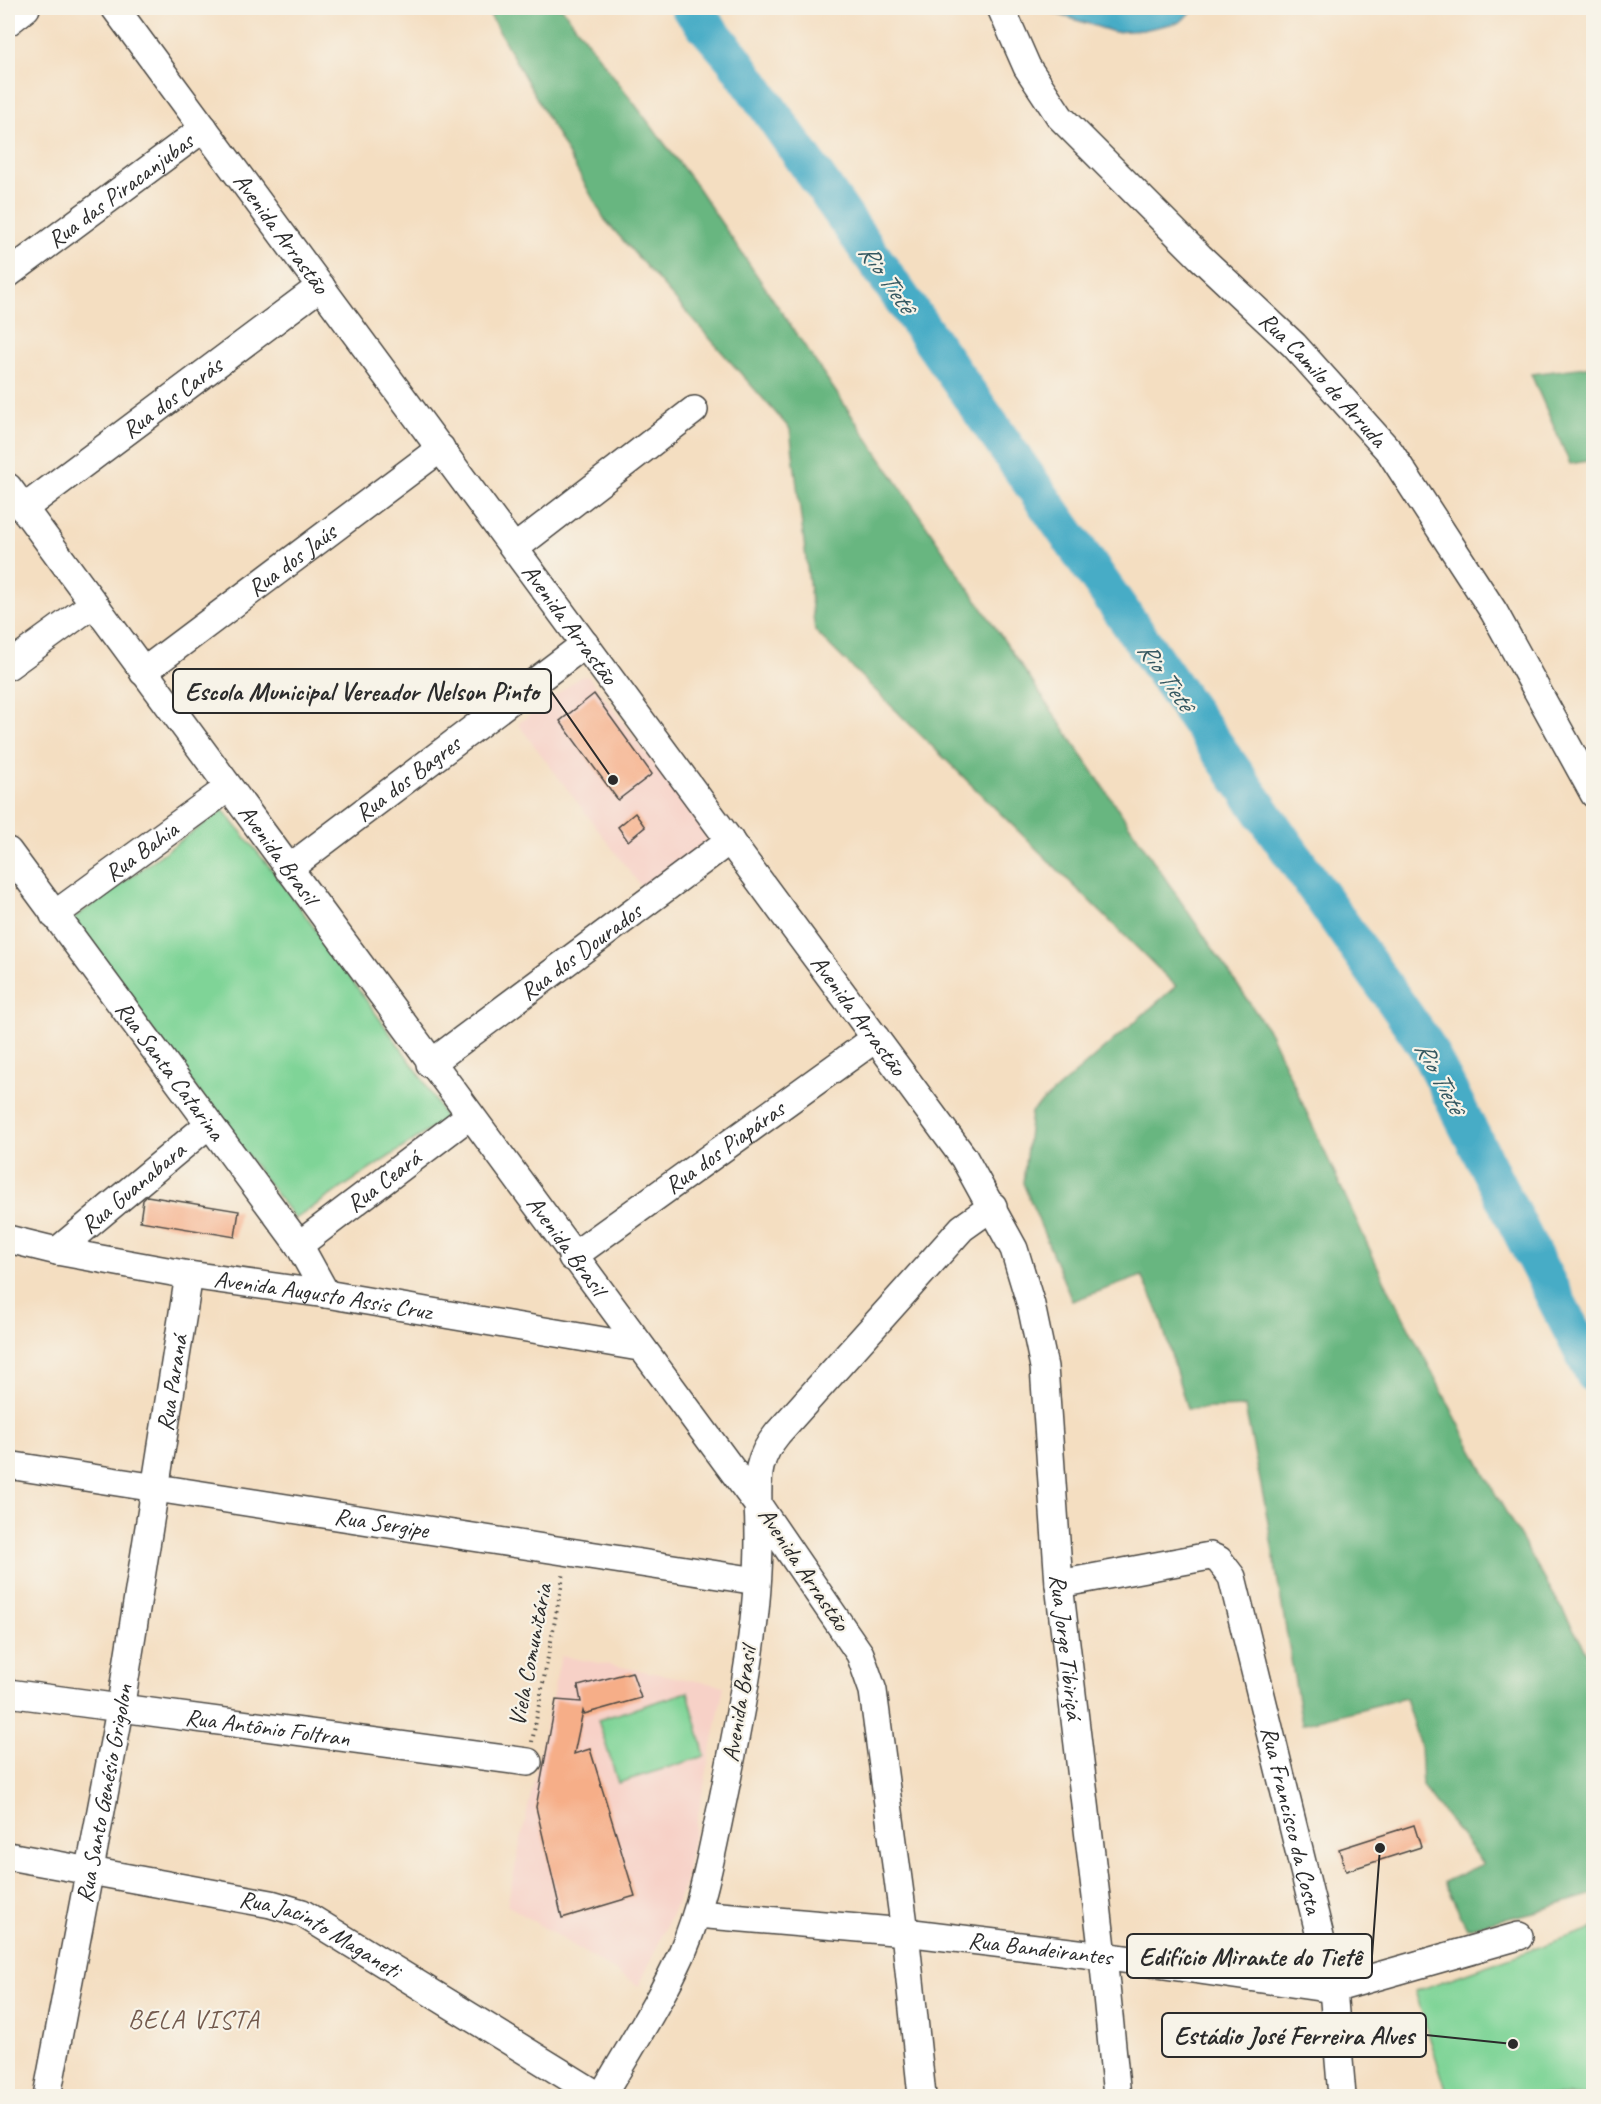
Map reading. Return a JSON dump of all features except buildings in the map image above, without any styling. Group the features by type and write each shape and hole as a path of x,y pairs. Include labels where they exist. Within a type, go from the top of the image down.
{"street":[{"path":"8,22 26,8"},
{"name":"Avenida Arrastão","path":"115,8 964,1158 993,1206 962,1228 765,1448 757,1479 758,1505 860,1654 873,1691 905,1932 922,2097"},
{"name":"Rua Camilo de Arruda","path":"1001,8 1027,67 1060,117 1191,248 1294,345 1390,452 1494,612 1593,794"},
{"name":"Rua das Piracanjubas","path":"8,274 204,128"},
{"name":"Rua dos Carás","path":"23,509 321,286"},
{"path":"514,548 694,410"},
{"name":"Rua dos Jaús","path":"143,672 441,448"},
{"name":"Avenida Brasil","path":"8,487 430,1064 758,1505 760,1543 757,1581 734,1745 697,1914 665,1987 600,2097"},
{"path":"8,666 93,604"},
{"name":"Rua dos Bagres","path":"288,870 585,644"},
{"name":"Rua Bahia","path":"54,915 228,788"},
{"name":"Rua dos Dourados","path":"430,1064 730,840"},
{"name":"Rua Santa Catarina","path":"8,851 208,1125 299,1245 326,1294"},
{"name":"Rua dos Piapáras","path":"573,1257 876,1038"},
{"name":"Rua Ceará","path":"299,1245 469,1116"},
{"name":"Rua Guanabara","path":"57,1251 208,1125"},
{"name":"Rua Jorge Tibiriçá","path":"993,1206 1014,1248 1044,1367 1059,1584 1103,1956 1117,2097"},
{"name":"Avenida Augusto Assis Cruz","path":"13,1233 57,1251 189,1275 326,1294 639,1347"},
{"name":"Rua Paraná","path":"156,1490 189,1275"},
{"name":"Rua Sergipe","path":"8,1465 568,1554 757,1581"},
{"name":"Rua Santo Genésio Grigolon","path":"47,2097 120,1710 156,1490"},
{"name":"Rua Francisco da Costa","path":"1059,1584 1210,1556 1219,1560 1232,1577 1333,1989 1342,2097"},
{"name":"Rua Antônio Foltran","path":"8,1693 120,1710 528,1762"},
{"name":"Rua Jacinto Maganeti","path":"8,1856 271,1904 302,1913 600,2097"},
{"name":"Rua Bandeirantes","path":"697,1914 905,1932 1103,1956 1333,1989 1519,1936"}],"path":[{"name":"Viela Comunitária","path":"528,1762 568,1554"}],"shaded area":[{"path":"581,676 589,677 707,835 706,843 643,889 518,724"},
{"path":"561,1656 724,1686 683,1890 639,1986 507,1905"}],"green space":[{"path":"486,8 562,8 695,184 1270,1033 1382,1276 1495,1493 1593,1663 1593,1894 1534,1912 1467,1928 1444,1882 1483,1864 1422,1786 1420,1746 1405,1698 1302,1724 1265,1505 1245,1407 1187,1409 1158,1310 1142,1276 1072,1301 1023,1183 1031,1112 1176,986 815,631 790,429 605,220"},
{"path":"1593,366 1593,460 1570,464 1531,374"},
{"path":"223,810 277,876 420,1075 446,1119 295,1219 70,921"},
{"path":"688,1692 705,1756 618,1783 598,1720"},
{"path":"1593,1928 1593,2096 1448,2096 1415,1991"}],"water":[{"path":"1038,8 1196,8 1180,22 1143,30 1114,32"}],"waterway":[{"name":"Rio Tietê","path":"690,8 733,58 1425,1044 1594,1374"}],"place":[{"name":"Escola Municipal Vereador Nelson Pinto","path":"613,780"},
{"name":"Edifício Mirante do Tietê","path":"1380,1848"},
{"name":"Estádio José Ferreira Alves","path":"1513,2044"}],"district":[{"name":"BELA VISTA","path":"194,2019"}]}
